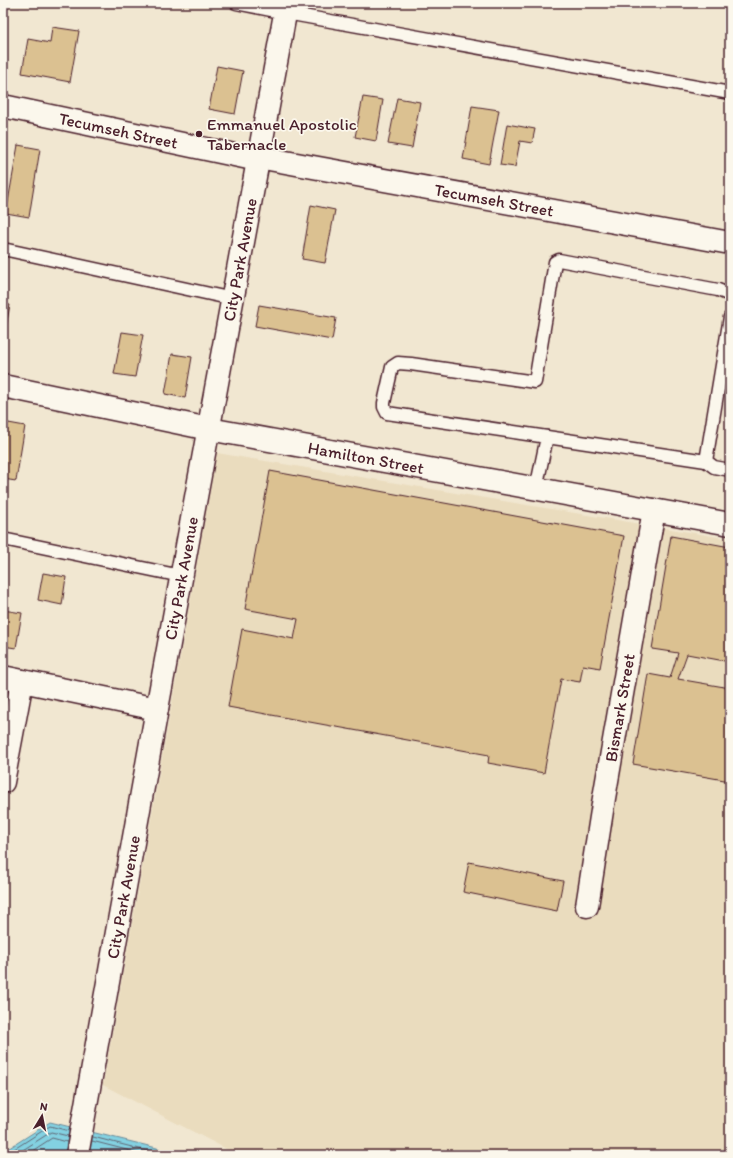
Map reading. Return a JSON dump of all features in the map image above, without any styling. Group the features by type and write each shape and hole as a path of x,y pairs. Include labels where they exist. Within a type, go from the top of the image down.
{"street":[{"name":"City Park Avenue","path":"77,1155 181,576 286,8"},
{"name":"Tecumseh Street","path":"3,106 258,158 730,243"},
{"name":"Hamilton Street","path":"3,386 209,429 730,524"},
{"name":"Bismark Street","path":"587,906 604,798 654,510"},
{"path":"3,782 12,679 157,709"}],"lane":[{"path":"236,3 286,8 730,93"},
{"path":"3,249 233,298"},
{"path":"730,295 718,290 559,260 555,262 535,382 398,363 392,367 384,403 384,408 387,413 706,461 714,467 730,470"},
{"path":"706,461 730,317"},
{"path":"536,489 547,437"},
{"path":"3,539 181,576"}],"shaded area":[{"path":"217,453 730,539 730,1155 238,1155 103,1085"}],"water":[{"path":"50,1122 157,1148 173,1155 3,1155 3,1152"}],"building":[{"path":"52,27 79,31 70,82 22,73 28,39 50,43"},
{"path":"217,66 243,71 235,114 209,109"},
{"path":"363,97 383,100 376,141 355,137"},
{"path":"397,98 420,102 412,148 388,144"},
{"path":"472,106 499,110 489,164 463,159"},
{"path":"507,124 535,129 532,143 520,141 515,167 500,165"},
{"path":"18,145 40,149 29,217 6,213"},
{"path":"311,205 335,210 325,263 302,259"},
{"path":"3,304 10,305 3,343"},
{"path":"259,305 336,318 332,340 255,326"},
{"path":"122,332 143,335 135,377 114,374"},
{"path":"172,354 192,357 185,398 165,394"},
{"path":"3,422 25,426 16,481 3,479"},
{"path":"270,471 624,536 600,668 583,665 580,682 561,679 544,773 488,763 489,755 228,707 242,629 294,639 298,619 245,609"},
{"path":"671,536 730,547 730,662 687,654 678,679 730,688 730,781 633,764 648,674 670,678 678,653 652,649"},
{"path":"43,573 66,577 62,605 38,600"},
{"path":"3,610 22,613 16,648 3,646"},
{"path":"469,862 563,881 557,911 463,892"}],"place":[{"name":"Emmanuel Apostolic Tabernacle","path":"199,134"}]}
